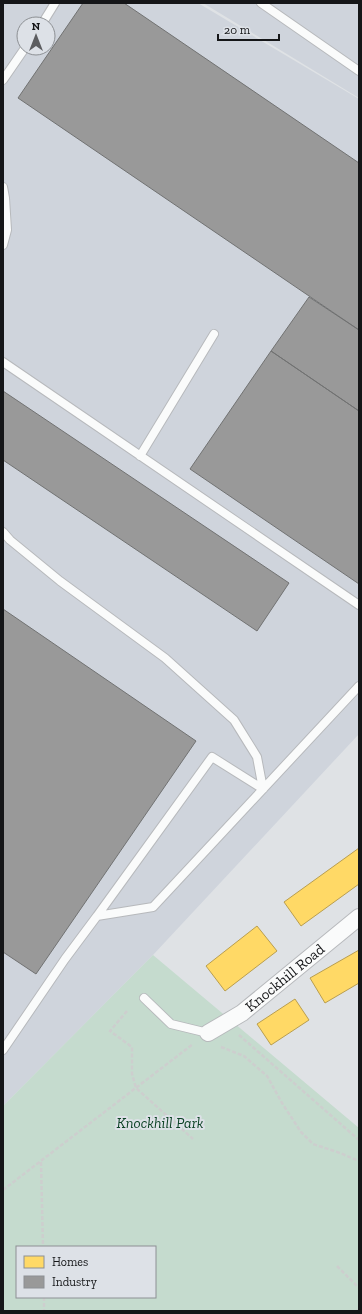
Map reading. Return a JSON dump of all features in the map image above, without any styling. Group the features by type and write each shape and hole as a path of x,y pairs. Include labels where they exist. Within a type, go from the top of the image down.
{"street":[{"name":"Knockhill Road","path":"208,1033 242,1013 359,917"}],"lane":[{"path":"47,16 55,3"},
{"path":"261,3 359,71"},
{"path":"3,80 20,56"},
{"path":"3,187 7,230 3,245"},
{"path":"140,456 214,334"},
{"path":"3,362 359,606"},
{"path":"3,532 10,540 60,581 165,658 234,720 257,757 263,789"},
{"path":"97,916 153,907 359,686"},
{"path":"3,1050 65,959 212,757 263,789"},
{"path":"144,998 172,1024 208,1033"}],"path":[{"path":"127,1011 110,1031 132,1047 132,1074 136,1088 193,1139"},
{"path":"225,1023 359,1140"},
{"path":"3,1190 208,1033 217,1045 244,1056 268,1076 282,1103 301,1132 313,1144 359,1161"},
{"path":"41,1161 43,1246"},
{"path":"336,1266 359,1288"},
{"path":"44,1298 44,1311"}],"shaded area":[{"path":"3,3 198,3 359,99 359,734 153,955 3,1106"},
{"path":"203,3 359,3 359,98"}],"green space":[{"name":"Knockhill Park","path":"153,955 359,1128 359,1311 3,1311 3,1106"}],"building: Homes":[{"path":"359,848 359,884 301,926 284,902"},
{"path":"257,926 277,951 225,991 206,966"},
{"path":"359,950 359,983 325,1003 310,978"},
{"path":"295,999 309,1020 271,1045 257,1024"}],"building: Industry":[{"path":"83,3 124,3 359,163 359,330 18,98 47,56 56,56 56,42"},
{"path":"309,297 359,330 359,411 271,351"},
{"path":"271,351 359,411 359,584 190,469"},
{"path":"3,391 289,583 257,631 3,460"},
{"path":"3,609 196,741 36,974 3,952"}]}
